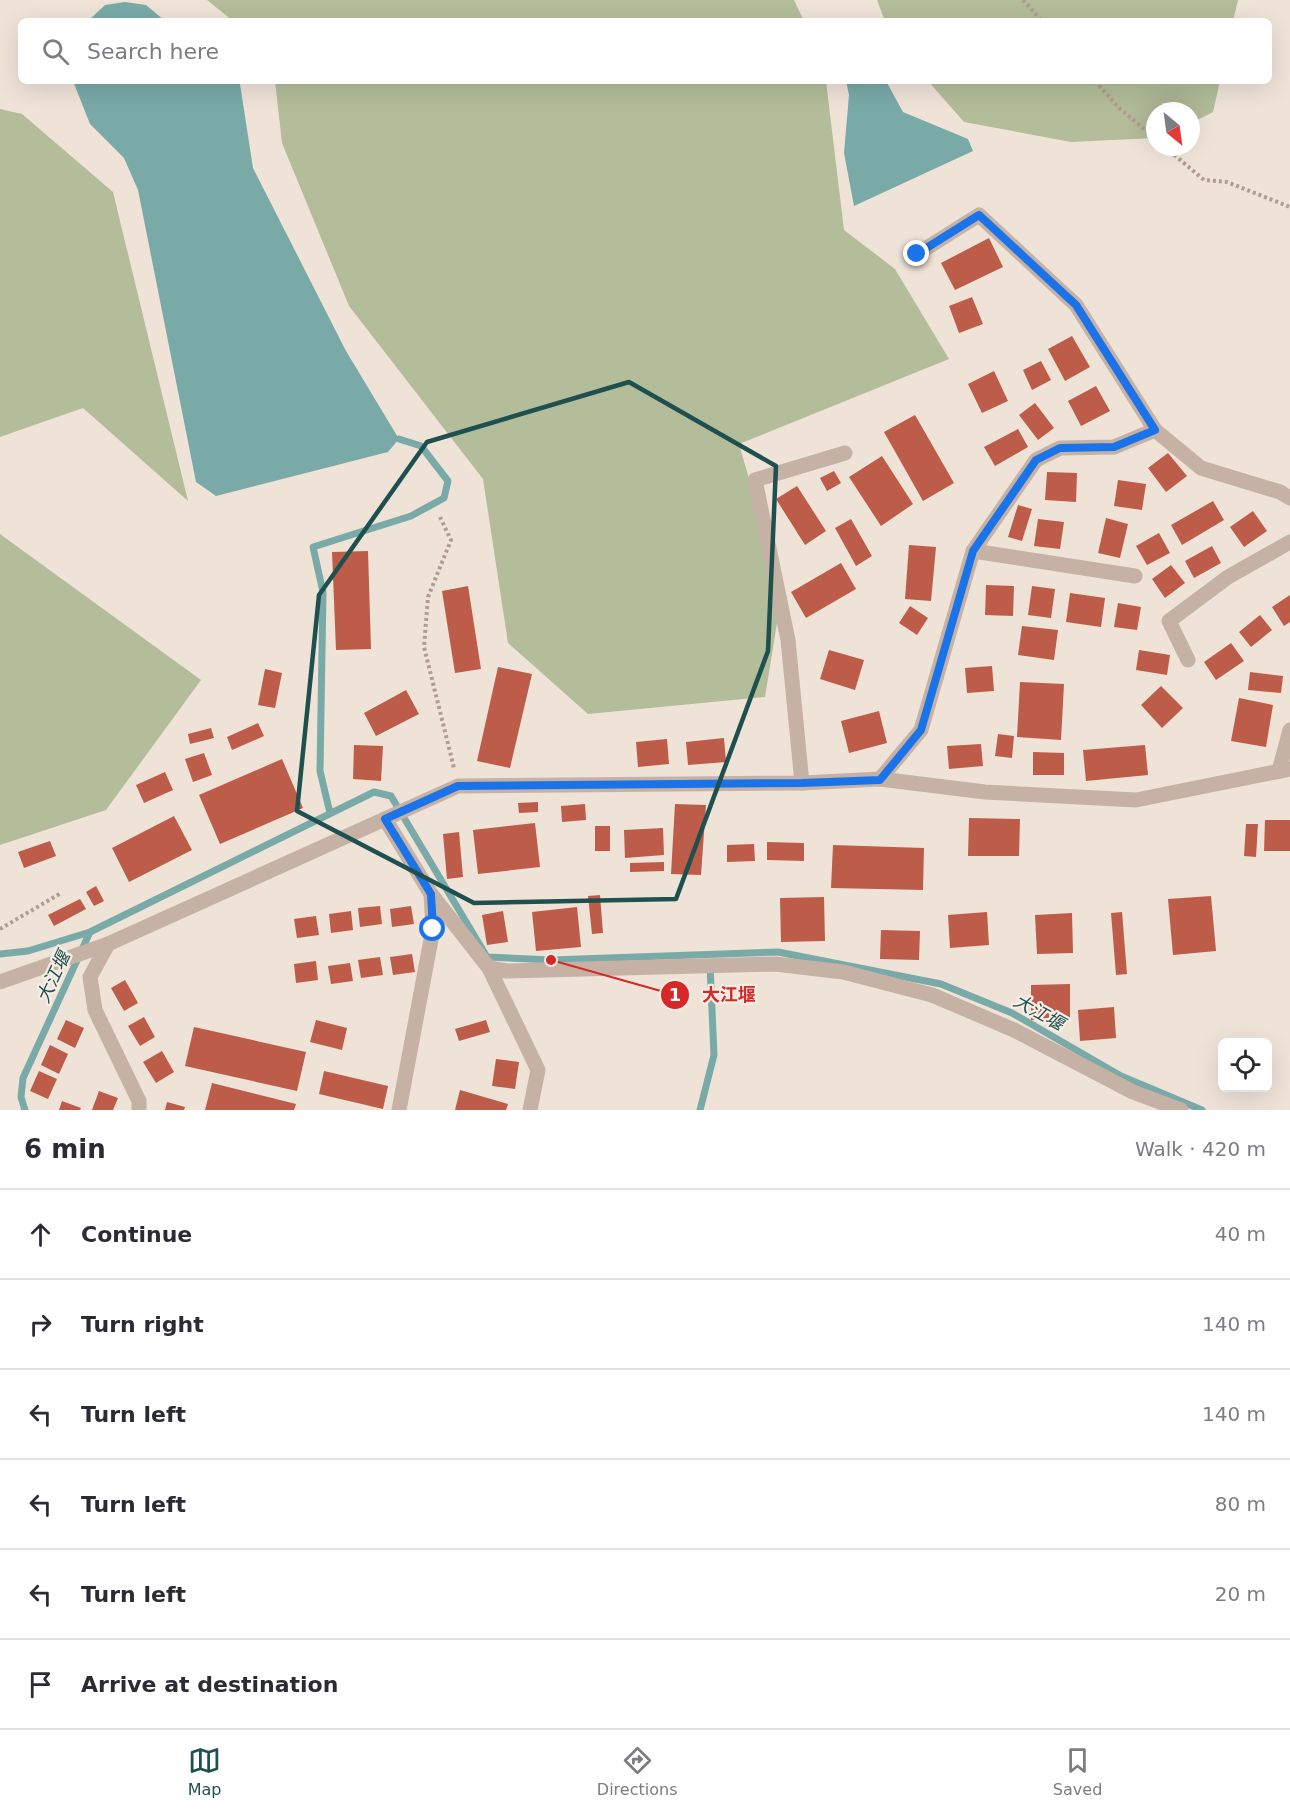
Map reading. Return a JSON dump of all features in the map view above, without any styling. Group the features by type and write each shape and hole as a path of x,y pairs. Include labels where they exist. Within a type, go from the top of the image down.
{"street":[{"path":"917,254 979,215 1076,305 1155,430 1201,468 1280,492 1290,498"},
{"path":"880,780 921,730 973,551 1036,460 1060,448 1114,447 1155,430"},
{"path":"802,783 788,640 755,480 844,453"},
{"path":"1188,660 1170,621 1228,577 1290,542"},
{"path":"973,551 1135,576"},
{"path":"0,982 108,944 458,786 802,783 880,780 985,792 1136,800 1285,770 1290,730"},
{"path":"385,819 431,894 489,968 538,1070 530,1110"},
{"path":"399,1110 433,929 431,894"},
{"path":"108,944 90,977 95,1010 139,1101 139,1110"},
{"path":"489,968 507,971 775,964 843,972 932,995 1014,1030 1133,1092 1181,1110"}],"path":[{"path":"1023,0 1039,18"},
{"path":"1098,84 1119,108 1146,130"},
{"path":"1176,156 1204,180 1227,182 1290,207"},
{"path":"440,517 451,540 428,597 424,648 458,786"},
{"path":"0,929 61,893"}],"highlighted area":[{"path":"629,382 776,466 768,651 676,899 474,903 297,811 319,595 427,442"}],"green space":[{"path":"207,0 794,0 803,18 229,18"},
{"path":"877,0 1238,0 1234,18 884,18"},
{"path":"275,84 826,84 844,230 895,269 949,359 739,444 782,592 765,697 588,714 508,643 483,479 349,306 282,143"},
{"path":"931,84 1219,84 1213,112 1200,118 1200,102 1146,102 1146,138 1071,142 964,122"},
{"path":"0,109 22,114 113,192 188,501 83,408 0,437"},
{"path":"0,534 201,680 106,810 0,845"}],"water":[{"path":"125,2 146,5 161,18 91,18 105,5"},
{"path":"74,84 240,84 253,168 346,351 399,439 388,452 216,496 196,482 138,190 124,158 90,124"},
{"path":"847,84 888,84 903,112 968,139 973,151 854,206 844,153 849,95"}],"building":[{"path":"989,238 1003,267 955,290 941,263"},
{"path":"972,297 983,324 959,333 949,306"},
{"path":"1072,336 1090,367 1065,381 1048,349"},
{"path":"1041,361 1051,380 1032,390 1023,370"},
{"path":"994,371 1008,401 982,413 968,384"},
{"path":"1096,386 1110,411 1081,426 1068,401"},
{"path":"1035,403 1054,428 1038,440 1019,415"},
{"path":"915,415 954,483 923,501 884,432"},
{"path":"1018,429 1028,447 995,466 984,447"},
{"path":"1168,453 1187,476 1166,492 1148,468"},
{"path":"882,456 913,504 881,526 849,477"},
{"path":"834,471 841,483 827,491 820,478"},
{"path":"1047,472 1077,473 1076,502 1045,500"},
{"path":"1118,480 1146,484 1142,510 1114,506"},
{"path":"797,486 826,531 805,545 776,499"},
{"path":"1213,501 1224,520 1182,545 1171,525"},
{"path":"1018,505 1032,509 1022,541 1008,537"},
{"path":"1253,511 1267,531 1244,547 1230,527"},
{"path":"1106,518 1128,524 1120,558 1098,553"},
{"path":"851,519 872,556 856,566 835,528"},
{"path":"1038,519 1064,522 1060,549 1034,546"},
{"path":"1159,533 1170,553 1147,565 1136,546"},
{"path":"909,545 936,547 931,601 905,599"},
{"path":"1212,546 1221,563 1194,578 1185,561"},
{"path":"368,551 371,649 336,650 332,552"},
{"path":"841,563 856,589 806,618 791,592"},
{"path":"1171,565 1185,583 1165,598 1152,579"},
{"path":"986,585 1014,586 1013,616 985,615"},
{"path":"468,586 481,669 455,673 442,591"},
{"path":"1032,586 1055,589 1051,618 1028,615"},
{"path":"1070,593 1105,598 1101,627 1066,622"},
{"path":"1290,595 1290,622 1284,626 1272,607"},
{"path":"1118,603 1141,607 1137,630 1114,627"},
{"path":"910,606 928,618 917,635 899,623"},
{"path":"1260,615 1272,630 1251,647 1239,632"},
{"path":"1022,626 1058,630 1054,660 1018,655"},
{"path":"1231,643 1244,661 1216,680 1204,662"},
{"path":"829,650 864,660 855,690 820,679"},
{"path":"1139,650 1170,655 1167,675 1136,670"},
{"path":"992,666 994,691 967,693 965,668"},
{"path":"498,667 532,674 510,768 477,761"},
{"path":"265,669 282,673 275,708 258,705"},
{"path":"1250,672 1283,676 1281,693 1248,690"},
{"path":"1020,682 1064,684 1061,740 1017,737"},
{"path":"1161,686 1183,708 1162,728 1141,705"},
{"path":"406,690 419,714 376,736 364,713"},
{"path":"1239,698 1273,705 1266,747 1231,741"},
{"path":"879,711 887,743 849,753 841,721"},
{"path":"258,723 264,736 232,750 227,737"},
{"path":"211,728 214,738 190,744 188,734"},
{"path":"998,734 1014,736 1012,758 995,756"},
{"path":"724,738 726,762 688,765 686,742"},
{"path":"667,739 669,764 638,767 636,742"},
{"path":"981,744 983,766 949,769 947,746"},
{"path":"354,745 383,746 381,781 353,779"},
{"path":"1145,745 1148,775 1086,781 1083,750"},
{"path":"1033,752 1064,753 1064,775 1033,775"},
{"path":"204,753 212,775 193,782 185,759"},
{"path":"282,759 303,808 220,844 199,795"},
{"path":"165,772 173,790 144,803 136,785"},
{"path":"538,802 538,812 519,813 518,803"},
{"path":"585,804 586,820 562,822 561,806"},
{"path":"675,804 706,805 701,875 671,874"},
{"path":"174,816 192,850 129,882 112,848"},
{"path":"969,818 1020,819 1019,856 968,856"},
{"path":"1265,820 1290,820 1290,851 1264,851"},
{"path":"535,823 540,867 478,874 473,830"},
{"path":"1246,824 1258,824 1256,857 1244,856"},
{"path":"595,826 610,826 610,851 595,851"},
{"path":"663,828 664,855 625,858 624,830"},
{"path":"459,832 463,877 447,879 443,834"},
{"path":"50,841 56,856 24,868 18,852"},
{"path":"767,842 804,843 804,861 767,860"},
{"path":"754,844 755,861 727,862 727,845"},
{"path":"833,845 924,848 923,890 831,888"},
{"path":"664,862 664,871 630,872 630,863"},
{"path":"96,886 104,901 94,906 86,892"},
{"path":"600,895 603,933 592,934 588,896"},
{"path":"1211,896 1216,951 1173,955 1168,899"},
{"path":"824,897 825,941 781,942 780,898"},
{"path":"80,899 86,909 54,926 48,915"},
{"path":"380,906 382,924 360,927 358,908"},
{"path":"411,906 414,924 392,927 390,909"},
{"path":"577,907 581,947 536,951 532,912"},
{"path":"351,911 353,930 331,933 329,914"},
{"path":"503,911 508,942 487,945 482,915"},
{"path":"987,912 989,945 950,948 948,915"},
{"path":"1122,912 1127,974 1116,975 1111,913"},
{"path":"1072,913 1073,953 1037,954 1035,915"},
{"path":"316,916 319,935 297,938 294,919"},
{"path":"881,930 920,931 919,960 880,959"},
{"path":"412,954 415,972 393,975 390,957"},
{"path":"380,957 383,975 361,978 358,960"},
{"path":"316,961 318,980 296,983 294,964"},
{"path":"350,963 353,981 331,984 328,966"},
{"path":"125,980 138,1003 124,1011 111,988"},
{"path":"1070,984 1070,1020 1031,1020 1031,985"},
{"path":"1114,1007 1116,1038 1080,1041 1078,1010"},
{"path":"144,1017 155,1037 140,1046 128,1026"},
{"path":"66,1020 84,1028 75,1048 57,1039"},
{"path":"316,1020 347,1028 342,1050 310,1042"},
{"path":"486,1020 490,1032 459,1041 455,1029"},
{"path":"194,1027 306,1052 297,1091 185,1066"},
{"path":"50,1045 68,1054 59,1074 41,1065"},
{"path":"162,1051 174,1072 156,1083 143,1062"},
{"path":"496,1059 519,1062 515,1089 492,1086"},
{"path":"39,1071 57,1079 48,1099 30,1091"},
{"path":"324,1071 388,1086 383,1109 319,1094"},
{"path":"212,1083 296,1104 294,1110 205,1110"},
{"path":"460,1090 508,1104 506,1110 455,1110"},
{"path":"99,1091 118,1098 113,1110 92,1110"},
{"path":"62,1101 81,1108 80,1110 59,1110"},
{"path":"167,1102 185,1107 184,1110 165,1110"}],"waterway":[{"path":"330,813 320,771 323,592 313,547 411,516 444,498 448,481 421,446 399,439"},
{"name":"大江堰","path":"25,1110 21,1097 23,1078 90,932 374,792 391,796 487,957 551,960 778,952 941,984 1012,1013 1121,1076 1202,1110"},
{"path":"0,954 28,951 90,932"},
{"path":"700,1110 714,1055 710,965"}],"place":[{"name":"大江堰","path":"551,960"}],"route":[{"path":"433,929 431,894 385,819 458,786 802,783 880,780 921,730 973,551 1036,460 1060,448 1114,447 1155,430 1076,305 979,215 917,254"}]}
